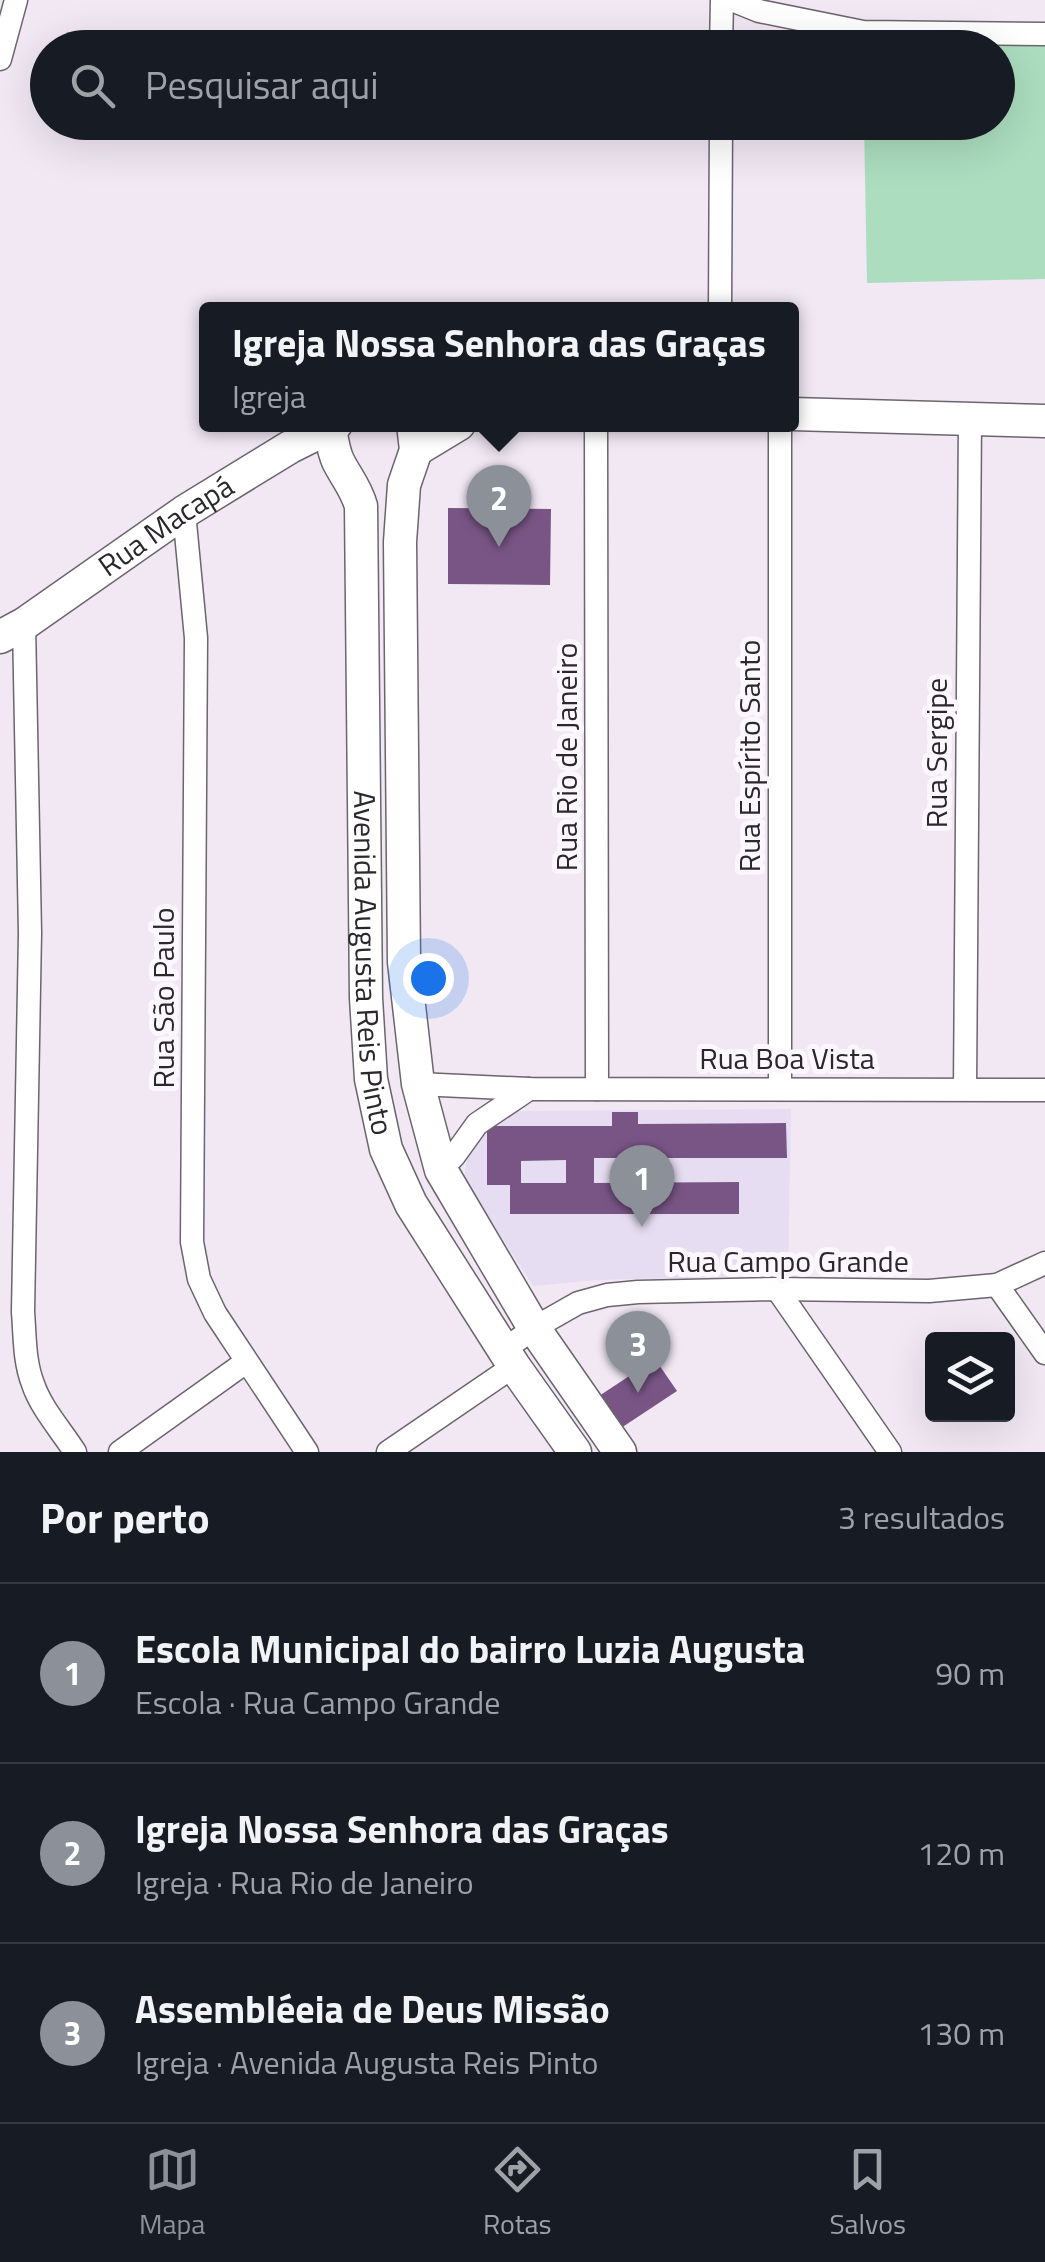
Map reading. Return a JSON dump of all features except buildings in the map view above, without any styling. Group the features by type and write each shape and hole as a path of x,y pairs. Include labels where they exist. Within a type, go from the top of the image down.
{"street":[{"path":"0,60 16,0"},
{"path":"722,0 722,30"},
{"path":"732,0 759,11 853,30"},
{"path":"1015,34 1045,34"},
{"path":"720,302 721,140"},
{"path":"799,414 1045,420"},
{"name":"Rua Sergipe","path":"965,1088 970,419"},
{"name":"Rua Macapá","path":"12,631 184,512 321,432"},
{"name":"Avenida Augusta Reis Pinto","path":"333,432 334,452 361,506 366,998 371,1079 386,1148 411,1204 509,1358 575,1452"},
{"name":"Rua Rio de Janeiro","path":"596,432 598,1089"},
{"name":"Rua Espírito Santo","path":"780,432 780,1088"},
{"name":"Avenida Augusta Reis Pinto","path":"414,437 404,484 400,561 404,962 418,1084 441,1170 534,1328 620,1452"},
{"name":"Rua São Paulo","path":"184,512 196,638 192,1242 199,1279 215,1312 307,1452"},
{"path":"12,631 30,933 25,1342 32,1383 75,1452"},
{"name":"Rua Boa Vista","path":"418,1084 529,1089 1045,1090"},
{"path":"441,1170 477,1124 529,1089"},
{"name":"Rua Campo Grande","path":"388,1452 509,1358 534,1328 578,1303 638,1292 929,1291 997,1285 1045,1263"},
{"path":"997,1285 1045,1353"},
{"path":"778,1289 890,1452"},
{"path":"120,1452 246,1362"}],"shaded area":[{"path":"791,1109 788,1275 599,1280 533,1286 464,1179 467,1157 487,1126 514,1111"}],"green space":[{"path":"1015,44 1045,44 1045,279 867,283 864,140 1015,140"}],"place":[{"name":"Igreja Nossa Senhora das Graças","path":"499,547"},
{"name":"Escola Municipal do bairro Luzia Augusta","path":"642,1227"},
{"name":"Assembléeia de Deus Missão","path":"638,1393"}]}
